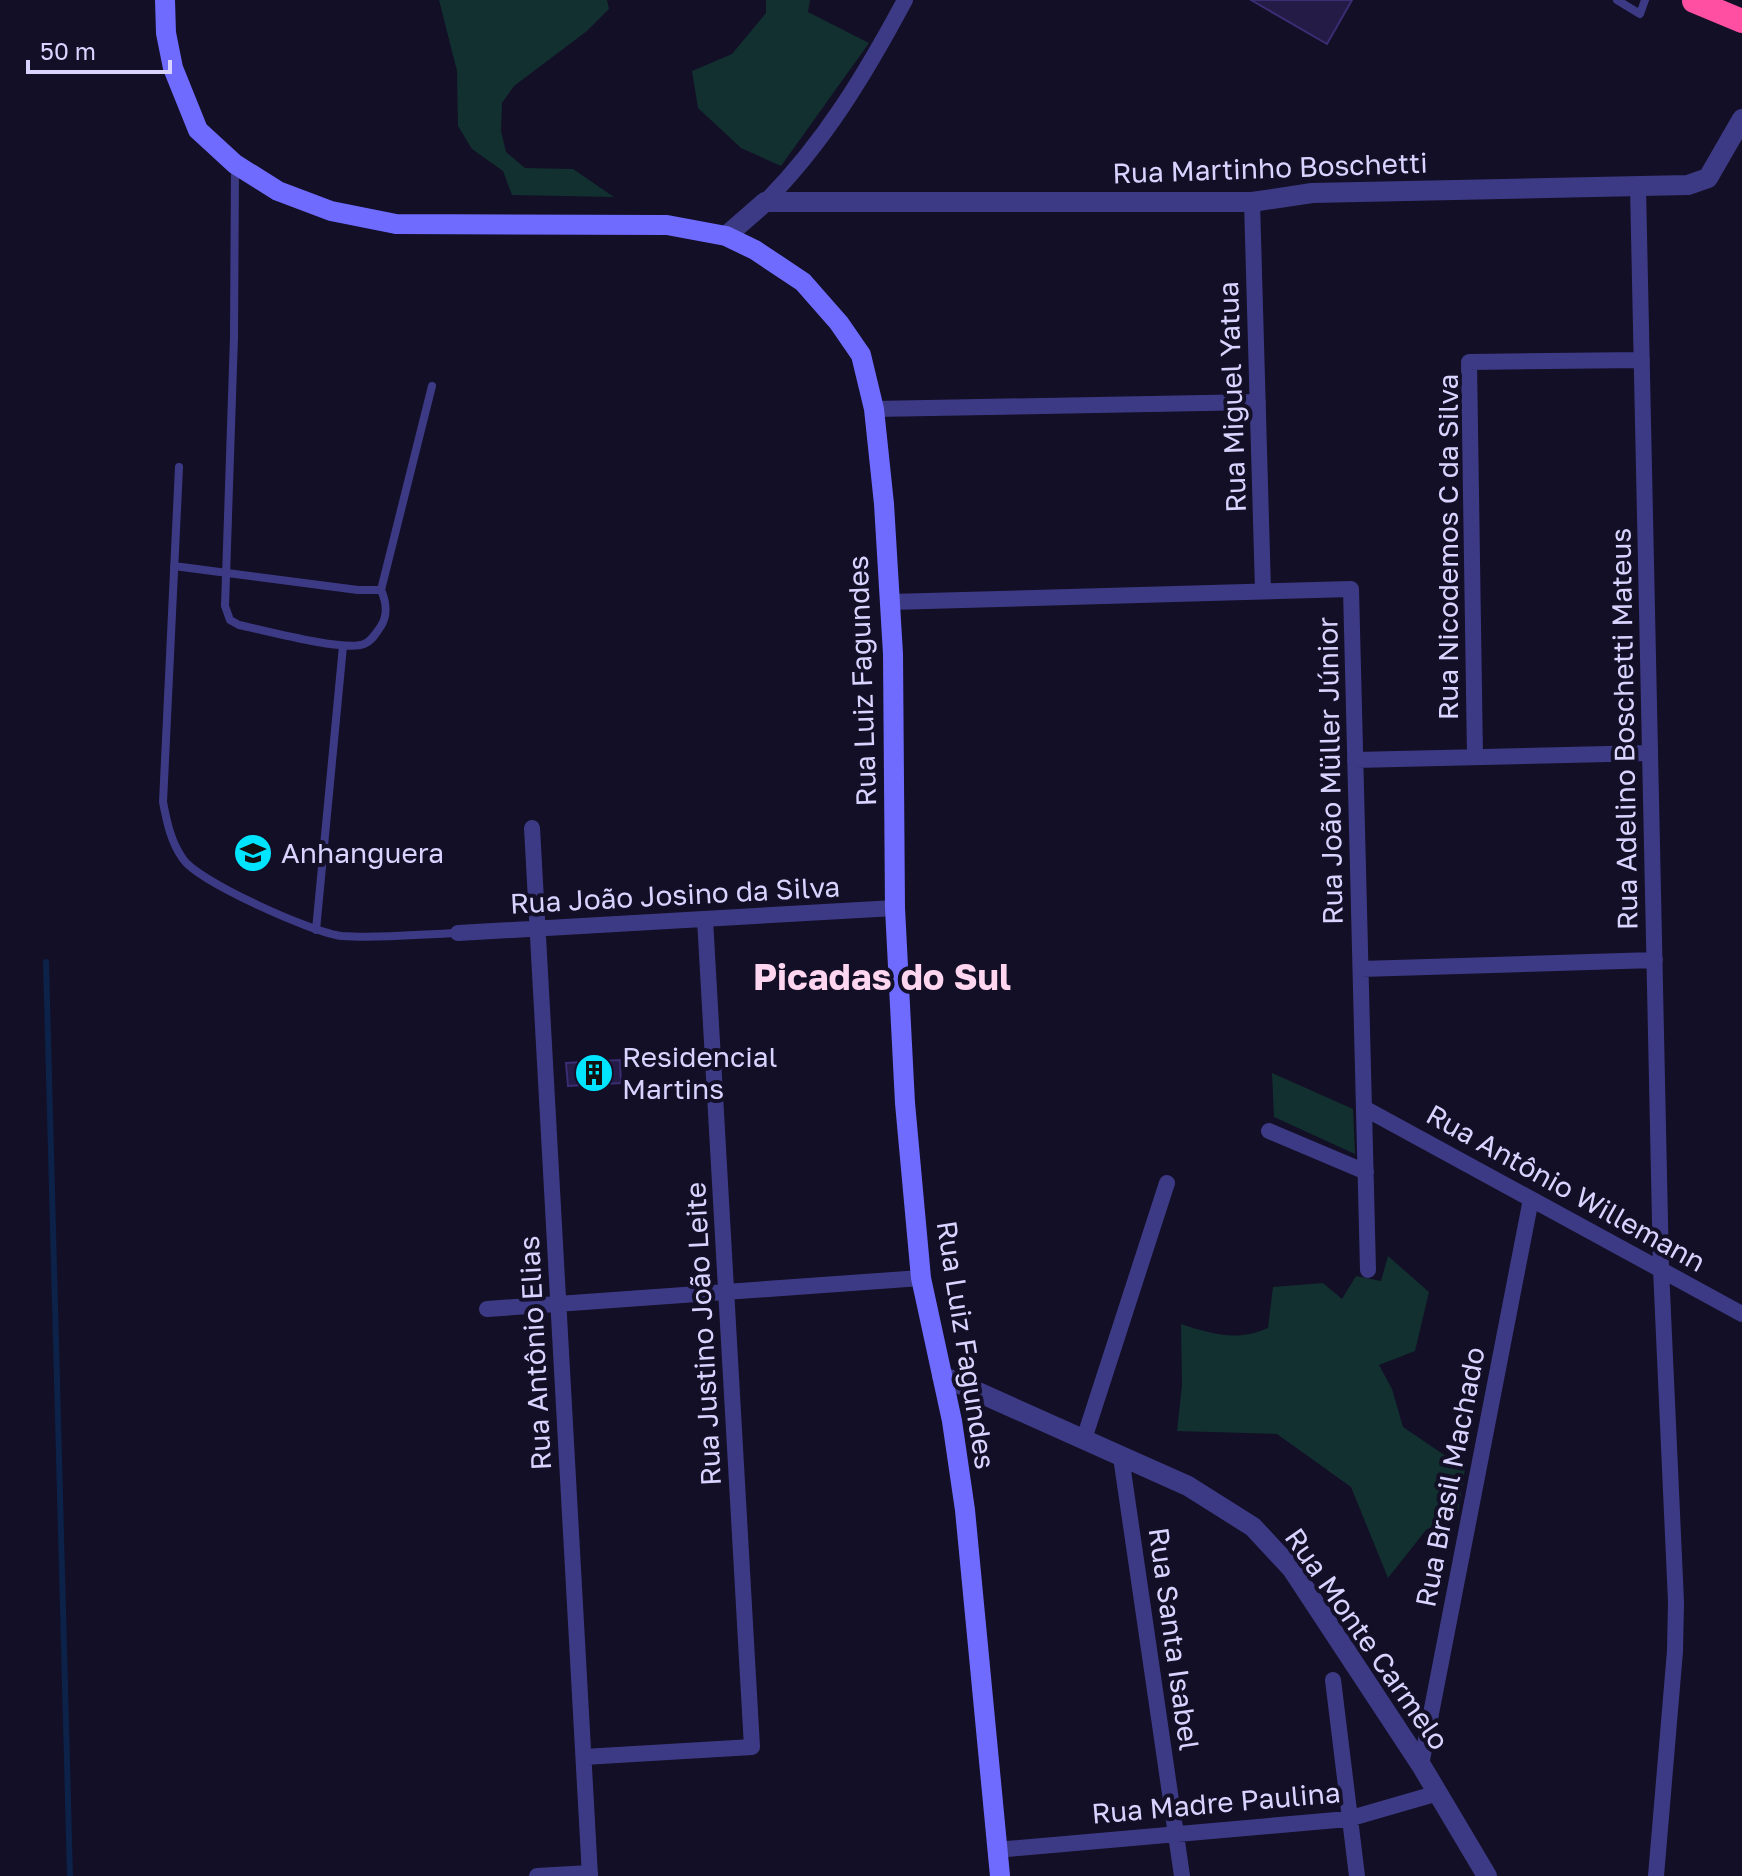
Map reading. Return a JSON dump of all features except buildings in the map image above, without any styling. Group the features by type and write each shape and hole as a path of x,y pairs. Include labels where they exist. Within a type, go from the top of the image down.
{"highway":[{"path":"1694,1 1742,21"}],"main road":[{"name":"Rua Luiz Fagundes","path":"165,0 166,33 173,68 193,119 211,145 278,191 361,219 424,226 667,225 726,236 755,250 803,282 839,323 861,355 874,409 890,602 895,908 905,1103 921,1278 965,1510 1000,1876"}],"street":[{"path":"726,236 790,177 829,128 905,0"},
{"name":"Rua Martinho Boschetti","path":"765,202 1252,202 1312,193 1688,185 1708,178 1742,119"},
{"name":"Rua Adelino Boschetti Mateus","path":"1638,187 1661,1269 1676,1602 1675,1651 1656,1876"},
{"name":"Rua Miguel Yatua","path":"1252,202 1263,591"},
{"name":"Rua Nicodemos C da Silva","path":"1475,757 1469,362 1642,360"},
{"path":"874,409 1258,402"},
{"name":"Rua João Müller Júnior","path":"890,602 1351,589 1368,1270"},
{"path":"1355,760 1650,753"},
{"name":"Rua Antônio Elias","path":"532,828 590,1875"},
{"name":"Rua João Josino da Silva","path":"458,933 895,908"},
{"name":"Rua Justino João Leite","path":"584,1757 752,1747 705,919"},
{"path":"1361,969 1655,960"},
{"name":"Rua Antônio Willemann","path":"1364,1108 1742,1314"},
{"path":"1269,1131 1366,1172"},
{"path":"1084,1439 1167,1183"},
{"name":"Rua Brasil Machado","path":"1421,1765 1531,1199"},
{"path":"487,1309 921,1278"},
{"name":"Rua Monte Carmelo","path":"942,1376 1221,1504 1265,1538 1309,1594 1421,1765 1487,1876"},
{"name":"Rua Santa Isabel","path":"1121,1457 1182,1876"},
{"path":"1333,1680 1357,1876"},
{"name":"Rua Madre Paulina","path":"996,1850 1348,1819 1438,1793"},
{"path":"537,1876 590,1875"}],"lane":[{"path":"1617,0 1640,14 1645,0"},
{"path":"235,164 234,337 225,606 230,620 343,646 362,646 371,640 385,620 385,599 381,590 432,386"},
{"path":"179,467 163,802 170,836 185,862 206,876 316,930 342,936 458,933"},
{"path":"174,566 381,590"},
{"path":"316,930 343,646"}],"green space":[{"path":"439,0 607,0 609,9 587,31 514,86 502,103 501,131 506,152 525,168 573,169 614,197 512,195 503,171 472,149 458,126 457,71"},
{"path":"766,0 810,0 808,12 869,43 781,166 741,148 698,108 692,71 732,54 766,13"},
{"path":"1272,1073 1353,1109 1355,1154 1274,1117"},
{"path":"1388,1256 1429,1292 1415,1351 1379,1365 1392,1389 1403,1427 1465,1469 1458,1512 1426,1530 1388,1578 1351,1487 1277,1434 1177,1431 1182,1385 1181,1324 1224,1335 1257,1332 1268,1328 1273,1287 1323,1283 1342,1299 1356,1276 1381,1281"}],"waterway":[{"path":"46,962 70,1876"}],"place":[{"name":"Anhanguera","path":"253,853"},
{"name":"Residencial Martins","path":"594,1073"}],"district":[{"name":"Picadas do Sul","path":"882,977"}]}
